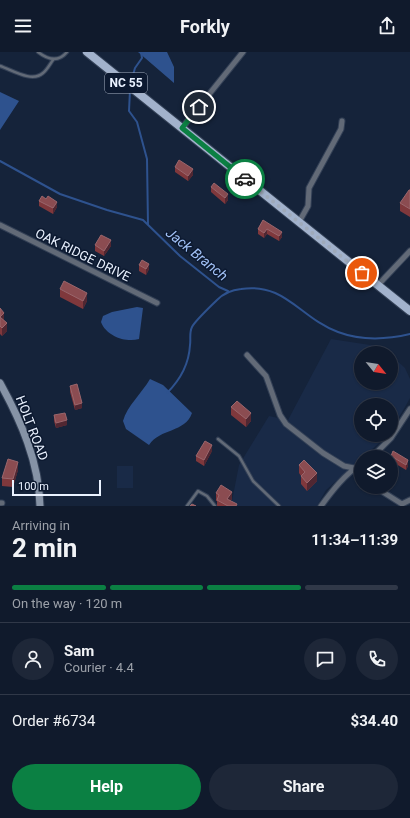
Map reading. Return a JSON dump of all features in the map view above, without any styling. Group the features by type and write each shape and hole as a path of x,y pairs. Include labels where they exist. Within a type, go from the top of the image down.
{"main road":[{"name":"NC 55","path":"87,52 410,311"}],"street":[{"path":"182,128 243,52"},
{"path":"299,222 308,206 309,188 341,129 342,121"},
{"name":"OAK RIDGE DRIVE","path":"0,225 157,303"},
{"path":"378,285 410,251"},
{"path":"247,355 266,376 280,415 286,424 322,453 344,466 354,468"},
{"name":"HOLT ROAD","path":"0,383 21,426 31,452 36,472 40,506"},
{"path":"379,450 391,438 410,408"},
{"path":"321,506 333,490 354,468"},
{"path":"386,494 402,504 410,500"}],"lane":[{"path":"38,52 45,58 52,60 64,56 67,52"},
{"path":"0,66 28,76 36,77 43,73 52,60"},
{"path":"218,439 239,456 253,480 279,506"},
{"path":"186,506 198,491 207,496 215,506"}],"shaded area":[{"path":"331,339 376,346 354,346 354,390 398,390 398,362 405,368 410,379 410,398 398,418 398,398 354,398 354,442 380,442 371,450 354,450 354,465 326,490 317,506 231,506 239,465 269,416 288,420"},
{"path":"117,466 133,466 133,488 117,488"}],"water":[{"path":"138,52 167,52 174,67 174,83"},
{"path":"0,92 19,101 0,130"},
{"path":"137,307 143,308 139,339 128,340 112,335 107,331 101,322 103,316 112,312"},
{"path":"150,379 163,385 192,413 184,424 159,436 149,445 126,429 123,421 131,405"}],"building":[{"path":"179,160 193,169 188,176 175,167"},
{"path":"214,183 228,194 225,198 211,187"},
{"path":"410,190 410,209 400,203"},
{"path":"42,196 46,199 48,196 57,202 53,208 39,201"},
{"path":"263,220 282,232 279,236 267,229 264,233 258,229"},
{"path":"101,235 111,240 104,251 95,245"},
{"path":"142,260 149,264 146,269 139,265"},
{"path":"64,281 87,293 83,301 60,289"},
{"path":"0,308 4,313 0,317"},
{"path":"0,317 7,323 2,328 0,326"},
{"path":"77,384 82,403 75,405 70,386"},
{"path":"237,401 251,413 246,419 231,407"},
{"path":"65,413 67,420 56,423 54,415"},
{"path":"205,441 212,445 204,460 196,456"},
{"path":"398,454 408,460 406,465 398,460"},
{"path":"8,459 18,462 13,479 2,478"},
{"path":"304,460 317,473 307,483 301,476 305,472 299,465"},
{"path":"221,485 232,492 227,499 237,504 236,506 228,506 217,500 219,495 216,493"}],"waterway":[{"path":"131,82 135,68 142,58 141,52"},
{"path":"130,90 129,111 137,122 147,159 148,225"},
{"name":"Jack Branch","path":"0,161 60,194 107,210 143,220 180,256 219,287 228,291"},
{"name":"Jack Branch","path":"167,393 176,383 186,365 192,327 220,298 228,292 234,290 256,288 269,291 281,296 325,326 347,335 374,339 410,334"}],"way so far":[{"path":"245,179 362,273"}],"route":[{"path":"199,107 182,128 245,179"}]}
